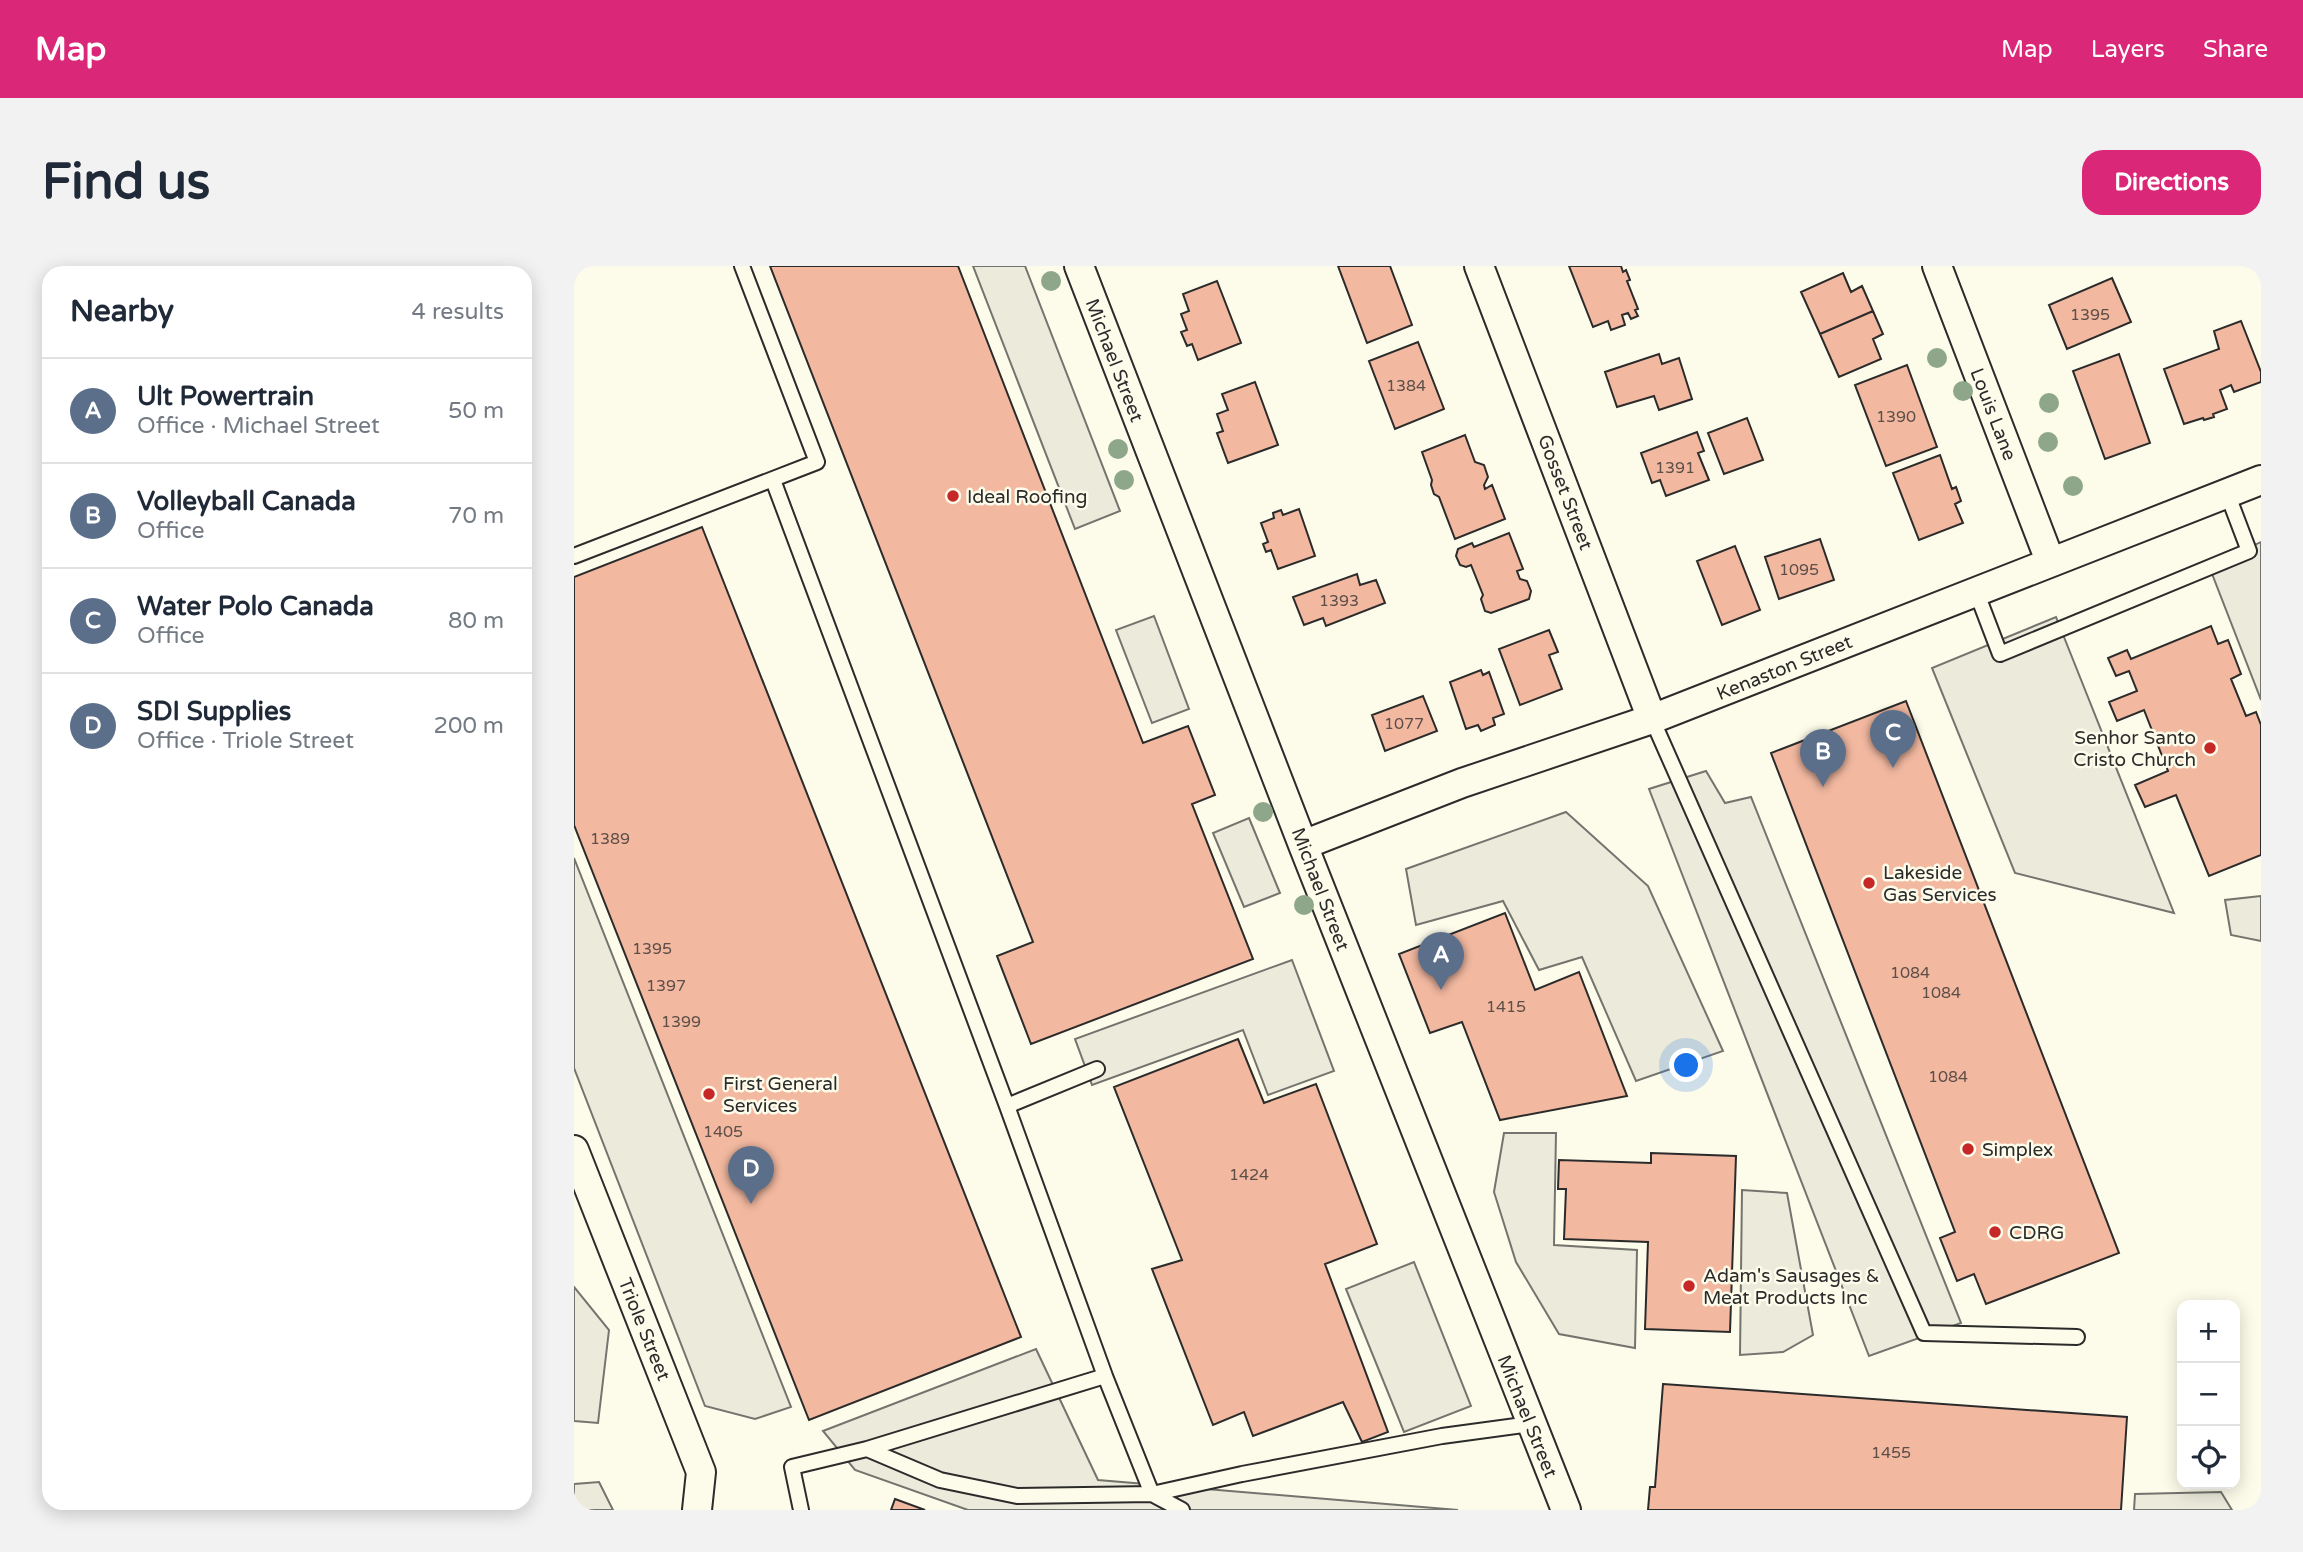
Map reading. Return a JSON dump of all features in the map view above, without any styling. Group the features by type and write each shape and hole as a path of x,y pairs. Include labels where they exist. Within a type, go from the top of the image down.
{"street":[{"name":"Michael Street","path":"1079,266 1303,845 1566,1510"},
{"name":"Gosset Street","path":"1479,266 1652,719"},
{"name":"Louis Lane","path":"1937,266 2050,561"},
{"name":"Kenaston Street","path":"1303,845 1462,783 1652,719 2261,480"},
{"name":"Triole Street","path":"574,1150 701,1472 697,1510"}],"lane":[{"path":"574,556 817,462 743,266"},
{"path":"773,480 1105,1376 1152,1494 1182,1510"},
{"path":"1976,591 2000,654 2249,551 2227,493"},
{"path":"1652,719 1924,1333 2077,1337"},
{"path":"1007,1107 1097,1069"},
{"path":"801,1510 792,1467 867,1449 1105,1376"},
{"path":"867,1449 940,1480 1017,1496 1152,1494 1442,1436 1531,1424"}],"shaded area":[{"path":"973,266 1025,266 1120,511 1075,529"},
{"path":"2261,542 2261,700 2209,566"},
{"path":"1154,616 1189,709 1152,723 1116,630"},
{"path":"2056,617 2174,913 2015,873 1932,668"},
{"path":"1706,771 1725,803 1751,797 1961,1323 1869,1356 1649,789"},
{"path":"1566,812 1648,886 1723,1051 1636,1081 1582,957 1539,970 1503,901 1416,925 1406,869"},
{"path":"1249,818 1280,893 1244,907 1213,833"},
{"path":"574,858 791,1407 755,1419 705,1406 574,1068"},
{"path":"2261,896 2261,941 2231,935 2225,900"},
{"path":"1292,960 1334,1071 1268,1095 1243,1030 1092,1085 1075,1039"},
{"path":"1504,1133 1556,1133 1554,1245 1637,1250 1635,1348 1559,1334 1516,1262 1494,1192"},
{"path":"1742,1190 1787,1193 1813,1335 1783,1352 1740,1355"},
{"path":"1414,1262 1471,1406 1404,1432 1346,1289"},
{"path":"574,1287 609,1330 598,1423 574,1421"},
{"path":"1036,1349 1098,1480 1458,1510 968,1510 855,1470 823,1431"},
{"path":"599,1482 613,1510 574,1510 574,1484"},
{"path":"2221,1492 2232,1510 2134,1510 2135,1494"}],"building":[{"name":"Ideal Roofing","path":"770,266 958,266 1143,743 1188,726 1215,795 1192,804 1253,959 1031,1044 997,956 1033,942"},
{"path":"1338,266 1390,266 1412,325 1367,343"},
{"path":"1569,266 1621,266 1630,280 1627,281 1638,316 1631,319 1628,313 1622,315 1625,325 1611,330 1608,321 1593,327"},
{"path":"1843,273 1851,292 1862,286 1873,311 1820,334 1801,292"},
{"path":"2112,278 2131,322 2067,349 2049,305"},
{"path":"1217,281 1241,343 1198,360 1192,344 1187,346 1181,332 1187,330 1181,314 1189,311 1183,294"},
{"path":"1873,311 1883,334 1873,339 1881,359 1839,377 1820,334"},
{"path":"2241,321 2261,372 2261,382 2234,392 2231,385 2220,390 2227,409 2213,414 2214,417 2184,424 2164,369 2219,349 2214,331"},
{"path":"1418,342 1444,409 1395,429 1369,361"},
{"path":"1659,354 1662,364 1679,358 1692,399 1659,410 1654,396 1617,407 1605,372"},
{"path":"2119,354 2150,443 2105,459 2073,371"},
{"path":"1907,365 1937,447 1886,466 1855,385"},
{"path":"1255,382 1278,445 1228,463 1217,433 1223,431 1217,414 1228,410 1222,394"},
{"path":"1747,418 1763,460 1724,474 1708,433"},
{"path":"1697,432 1704,451 1698,453 1709,480 1666,496 1660,480 1652,483 1641,453"},
{"path":"1465,435 1475,462 1484,465 1488,477 1485,489 1492,485 1505,519 1455,539 1439,497 1434,494 1422,452"},
{"path":"1940,455 1952,489 1956,487 1961,501 1955,504 1963,523 1919,540 1893,473"},
{"path":"1299,509 1315,556 1278,569 1271,550 1266,552 1263,544 1268,542 1261,523 1274,518 1273,513 1281,510 1283,515"},
{"path":"702,527 1021,1337 809,1420 574,825 574,577"},
{"path":"1509,533 1523,569 1517,571 1520,579 1527,581 1531,591 1529,599 1491,613 1485,611 1481,599 1483,595 1471,565 1460,565 1456,556 1458,549 1472,543 1474,547"},
{"path":"1820,539 1834,580 1779,599 1765,557"},
{"path":"1735,546 1760,610 1722,625 1697,561"},
{"path":"1357,574 1360,585 1376,580 1385,603 1326,626 1323,618 1304,625 1293,597"},
{"name":"Senhor Santo Cristo Church","path":"2211,626 2218,644 2228,640 2241,674 2231,679 2246,716 2256,712 2261,725 2261,855 2209,876 2176,795 2145,807 2135,785 2168,771 2144,710 2117,721 2109,702 2137,691 2129,671 2116,676 2108,658 2127,650 2131,659"},
{"path":"1549,630 1558,652 1549,655 1562,689 1520,705 1499,649"},
{"path":"1481,670 1483,675 1489,672 1504,714 1493,718 1495,725 1481,731 1478,725 1466,729 1450,682"},
{"path":"1423,696 1437,731 1385,751 1372,715"},
{"path":"1906,701 2119,1253 1986,1304 1974,1274 1957,1281 1940,1238 1955,1232 1771,753"},
{"path":"1505,913 1535,990 1579,972 1627,1096 1500,1120 1462,1022 1430,1033 1399,954"},
{"path":"1238,1039 1264,1103 1316,1084 1377,1244 1325,1264 1388,1432 1362,1442 1343,1402 1253,1436 1244,1412 1213,1425 1152,1269 1182,1260 1114,1087"},
{"name":"Adam's Sausages & Meat Products Inc","path":"1651,1153 1736,1156 1730,1332 1645,1329 1648,1242 1564,1239 1566,1189 1558,1189 1559,1160 1651,1163"},
{"path":"1663,1384 2127,1417 2121,1510 1648,1510 1650,1487 1655,1487"},
{"path":"895,1499 925,1510 891,1510"}],"place":[{"name":"Ideal Roofing","path":"953,496"},
{"name":"Senhor Santo Cristo Church","path":"2210,748"},
{"name":"Water Polo Canada","path":"1893,768"},
{"name":"Volleyball Canada","path":"1823,787"},
{"name":"Lakeside Gas Services","path":"1869,883"},
{"name":"Ult Powertrain","path":"1441,990"},
{"name":"First General Services","path":"709,1094"},
{"name":"Simplex","path":"1968,1149"},
{"name":"SDI Supplies","path":"751,1204"},
{"name":"CDRG","path":"1995,1232"},
{"name":"Adam's Sausages & Meat Products Inc","path":"1689,1286"}]}
